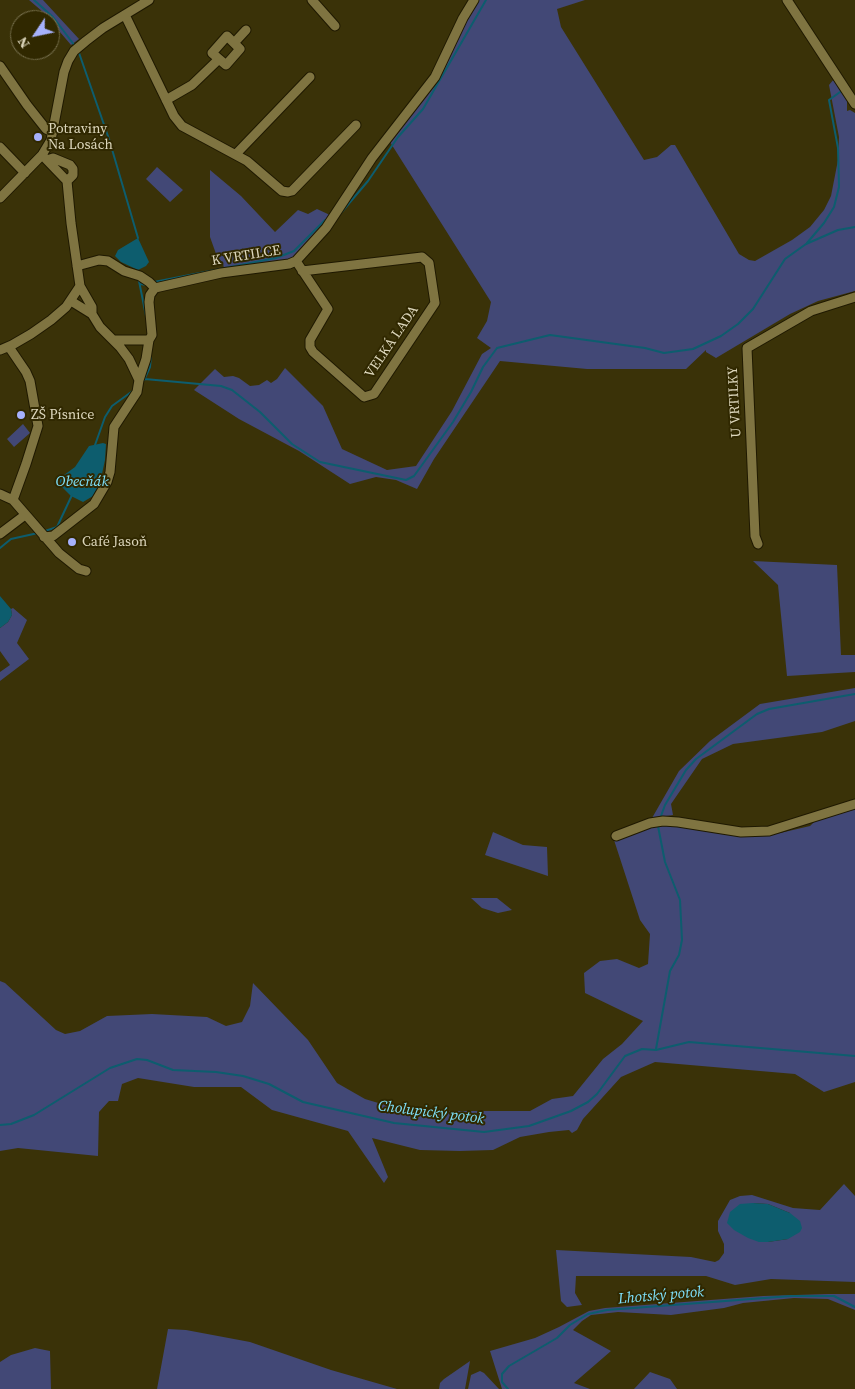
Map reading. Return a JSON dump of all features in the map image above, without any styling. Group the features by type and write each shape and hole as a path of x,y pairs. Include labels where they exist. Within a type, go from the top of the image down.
{"street":[{"path":"0,198 25,173 45,158 53,132 64,72 68,61 77,49 103,28 149,0"},
{"path":"326,0 315,3 335,26"},
{"name":"K VRTILCE","path":"152,285 289,264 296,261 326,228 372,158 434,77 474,0"},
{"path":"787,0 855,104"},
{"path":"125,15 174,116 182,126 247,161 282,191 292,191 300,184 356,125"},
{"path":"166,100 192,85 218,59 226,65 240,49 234,43 246,30"},
{"path":"0,66 27,105 46,128 53,132"},
{"path":"236,154 310,77"},
{"path":"0,147 25,173"},
{"path":"45,158 53,158 70,165 73,169 73,175 67,181 70,222 80,286 92,307 92,314"},
{"name":"VELKÁ LADA","path":"296,261 302,271 328,309 310,340 310,347 364,397 374,394 435,303 429,263 422,257 302,271"},
{"path":"41,534 53,536 94,504 110,472 116,422 138,385 152,332 150,299 152,285 108,261 99,260 78,266"},
{"path":"12,500 38,426 30,381 26,372 4,348 31,334 50,320 71,301 80,286"},
{"name":"U VRTILKY","path":"758,544 755,536 747,348 811,311 855,297"},
{"path":"71,301 92,314 100,327 129,359 138,385"},
{"path":"113,340 149,340"},
{"path":"0,494 12,500 59,553 79,569 86,571"},
{"path":"0,534 25,515"},
{"path":"616,836 650,823 663,821 741,832 769,831 855,804"}],"shaded area":[{"path":"29,0 43,0 52,10 41,10"},
{"path":"479,0 585,0 557,9 561,27 644,160 657,157 671,145 675,145 739,254 749,260 755,261 792,240 810,227 824,210 831,196 838,160 839,137 829,85 834,79 847,100 847,111 850,110 855,113 855,291 818,301 790,314 716,358 706,352 706,350 686,369 587,369 500,361 434,459 417,489 396,480 376,477 350,484 299,451 239,419 194,390 215,369 224,377 233,376 239,378 250,386 259,385 267,380 271,383 277,379 285,368 323,406 342,449 387,470 416,466 452,411 482,354 491,348 477,338 487,321 491,302 390,142 428,94"},
{"path":"60,18 79,39 71,45 60,32"},
{"path":"157,167 183,190 170,202 146,179"},
{"path":"210,170 241,196 275,232 298,210 308,214 317,209 330,215 325,225 293,260 224,270 223,262 220,265 210,237"},
{"path":"23,424 30,433 14,447 7,439"},
{"path":"753,561 837,565 841,655 855,655 855,672 787,676 778,585"},
{"path":"13,608 27,620 17,643 29,659 0,681 0,672 10,665 0,651 0,628 8,622 12,615 11,609"},
{"path":"855,688 855,721 822,732 733,744 702,759 671,804 673,815 652,818 679,771 710,741 760,704"},
{"path":"855,807 855,1082 824,1092 795,1074 655,1062 621,1077 583,1119 577,1130 572,1133 569,1130 549,1132 520,1137 493,1150 460,1151 420,1150 372,1138 388,1177 384,1183 348,1131 272,1110 241,1087 194,1087 138,1078 122,1084 118,1101 109,1101 99,1112 98,1156 18,1148 0,1151 0,981 5,983 56,1030 65,1034 80,1031 107,1016 152,1014 207,1017 226,1026 242,1022 250,1006 253,983 308,1040 337,1083 365,1099 405,1111 530,1111 552,1099 573,1096 603,1059 622,1044 643,1021 585,993 584,973 600,961 617,959 639,968 648,964 650,934 640,920 614,840 653,826 676,826 748,836 780,833 810,826 815,821"},
{"path":"493,832 523,845 547,847 548,876 485,855"},
{"path":"471,898 497,898 512,910 498,913 482,908"},
{"path":"844,1184 855,1196 855,1282 771,1279 735,1285 706,1276 576,1276 575,1293 582,1305 567,1307 561,1301 556,1250 691,1257 715,1262 724,1253 724,1244 718,1231 718,1221 730,1200 740,1196 752,1195 793,1208 820,1210","holes":["753,1203 768,1204 790,1213 788,1239 759,1242"]},
{"path":"855,1294 855,1310 828,1299 794,1298 743,1303 724,1308 671,1315 618,1312 591,1315 573,1330 611,1351 574,1383 590,1389 502,1389 490,1351 535,1338 589,1311 605,1308 763,1296"},
{"path":"168,1329 186,1330 250,1342 331,1370 397,1389 157,1389"},
{"path":"35,1348 50,1351 51,1389 0,1389 0,1362 11,1355"},
{"path":"470,1361 465,1389 439,1389 440,1383 444,1379"},
{"path":"480,1371 499,1389 468,1389 471,1375"},
{"path":"650,1372 670,1379 677,1389 634,1389"}],"water":[{"path":"138,238 149,262 138,270 121,262 115,256 118,250"},
{"name":"Obecňák","path":"106,444 105,460 100,483 93,496 83,502 71,496 62,487 60,480 75,467 89,446"},
{"path":"0,596 11,609 12,615 8,622 0,628"},
{"path":"740,1204 768,1204 790,1213 800,1221 802,1228 800,1232 788,1239 759,1242 734,1230 727,1223 730,1212"}],"waterway":[{"path":"34,0 53,17 75,46"},
{"path":"340,214 368,181 398,137 423,109 486,0"},
{"path":"78,50 109,139 138,238"},
{"path":"807,243 824,223 834,207 839,187 838,148 829,100 840,92"},
{"path":"154,282 276,258 294,251 325,220"},
{"path":"145,379 221,386 232,390 260,412 292,444 320,462 406,480 414,476 453,422 483,367 497,348 550,335 645,348 664,353 693,349 721,336 738,324 753,309 785,259 806,244 838,230 855,227"},
{"path":"139,281 146,316"},
{"path":"140,284 147,285"},
{"path":"144,380 150,367 151,356"},
{"path":"95,445 105,417 112,406 134,390"},
{"path":"45,531 57,527 72,495"},
{"path":"0,548 11,539 38,533"},
{"path":"661,816 665,805 686,770 696,759 757,714 769,709 855,694"},
{"path":"656,1049 670,971 679,955 682,940 680,900 665,862 658,826"},
{"name":"Cholupický potok","path":"0,1125 11,1124 34,1115 110,1068 137,1059 147,1060 173,1070 216,1072 243,1076 269,1084 303,1102 394,1123 484,1132 529,1126 571,1111 588,1102 597,1094 625,1056 642,1049 656,1050 689,1042 855,1056"},
{"name":"Lhotský potok","path":"508,1389 502,1382 502,1374 509,1366 557,1338 570,1325 588,1314 607,1310 791,1296 834,1296 855,1307"}],"place":[{"name":"Potraviny Na Losách","path":"38,137"},
{"name":"ZŠ Písnice","path":"21,415"},
{"name":"Café Jasoň","path":"72,542"}]}
